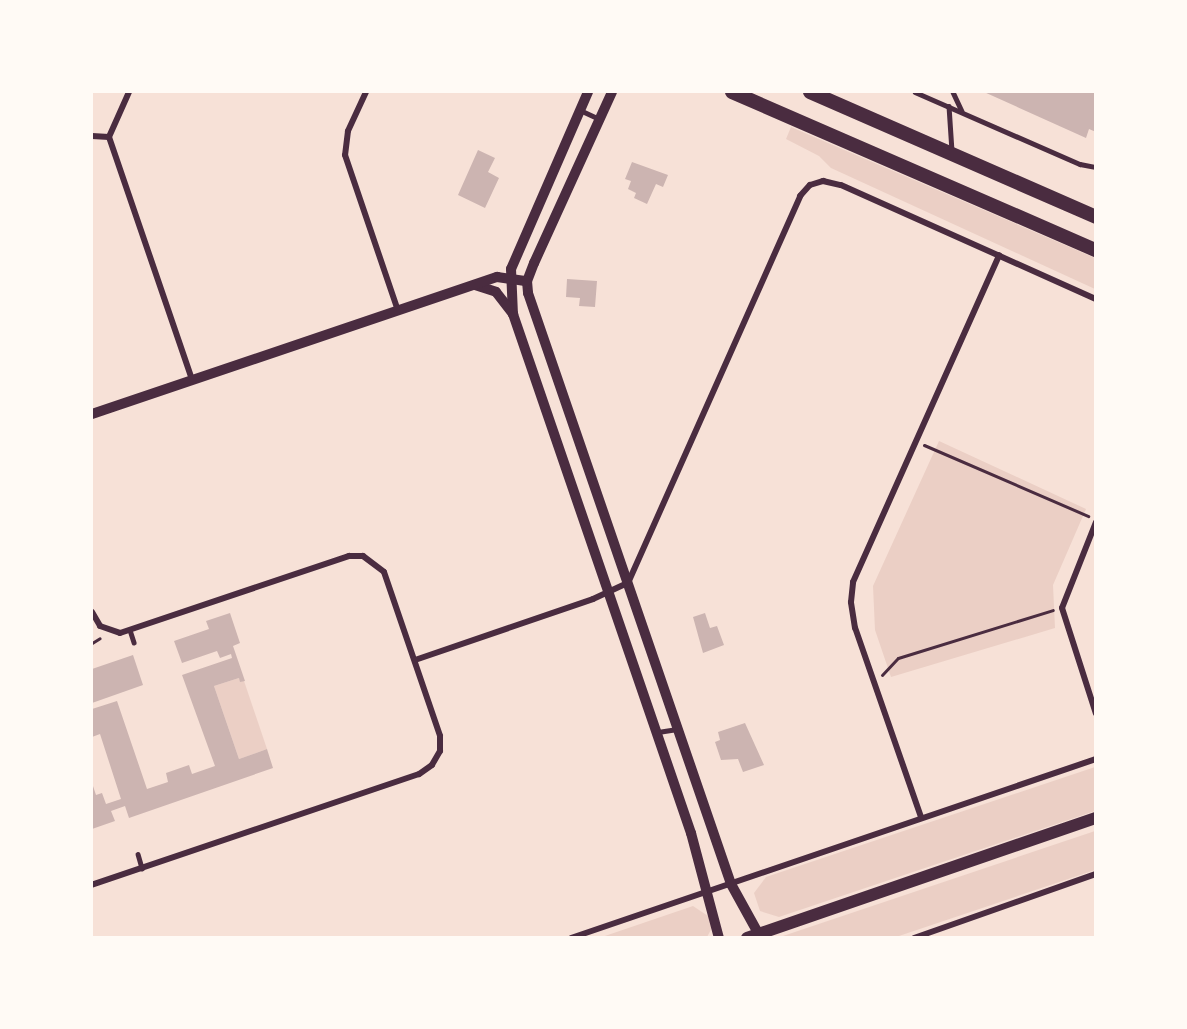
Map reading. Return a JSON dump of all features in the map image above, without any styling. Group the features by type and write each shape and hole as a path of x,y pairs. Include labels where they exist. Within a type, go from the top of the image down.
{"main road":[{"path":"732,92 1095,250"},
{"path":"810,92 1095,217"},
{"path":"752,935 1095,818"}],"street":[{"path":"129,92 109,137 192,379"},
{"path":"366,92 348,131 345,155 397,308"},
{"path":"588,92 509,277 513,314 610,591 709,891 718,938"},
{"path":"612,92 528,281 530,298 730,884 752,935"},
{"path":"92,136 109,137"},
{"path":"415,660 628,583 800,196 810,185 823,181 841,185 1095,299"},
{"path":"921,817 855,628 851,602 853,582 999,255"},
{"path":"92,414 397,308 509,277 528,281"},
{"path":"474,285 496,292 513,314"},
{"path":"1095,522 1062,608 1095,714"},
{"path":"92,612 100,627 109,632 130,630 349,556 363,556 384,572 440,736 440,751 432,765 408,778 92,885"},
{"path":"571,938 1095,759"},
{"path":"914,938 1095,874"}],"lane":[{"path":"915,92 1080,164 1095,167"},
{"path":"953,92 962,112"},
{"path":"949,106 952,154"},
{"path":"580,110 599,119"},
{"path":"130,630 134,642"},
{"path":"656,733 677,729"},
{"path":"138,854 142,868"}],"path":[{"path":"915,441 1083,516 1095,514"},
{"path":"875,683 898,658 1062,608"}],"shaded area":[{"path":"791,127 1095,258 1095,289 831,168 819,156 786,139"},
{"path":"939,441 1086,509 1053,585 1055,628 891,677 875,630 873,586"},
{"path":"239,678 244,681 267,749 239,759 214,686"},
{"path":"1095,767 1095,811 779,917 760,911 754,893 766,877"},
{"path":"1095,831 1095,870 896,937 780,937"},
{"path":"693,906 708,916 713,926 707,937 599,938"}],"building":[{"path":"984,92 1096,92 1096,132 1089,129 1086,138"},
{"path":"478,150 495,158 488,172 499,178 485,208 458,195"},
{"path":"632,162 668,175 663,187 656,184 647,204 634,198 636,193 628,189 631,181 625,179"},
{"path":"567,279 597,281 595,307 579,306 580,298 566,297"},
{"path":"230,613 240,643 233,646 245,681 240,682 239,678 214,686 239,759 267,749 273,768 129,818 125,806 111,811 115,821 92,829 92,783 96,795 102,793 106,804 121,799 100,734 92,737 92,709 117,701 147,789 168,782 166,773 189,765 192,774 215,766 182,675 232,658 231,654 220,658 217,651 182,663 174,641 209,629 206,621"},
{"path":"705,613 710,628 717,626 724,645 703,653 693,617"},
{"path":"133,655 143,685 92,703 92,669"},
{"path":"745,723 764,765 743,772 738,759 721,760 715,742 720,740 718,732"}]}
